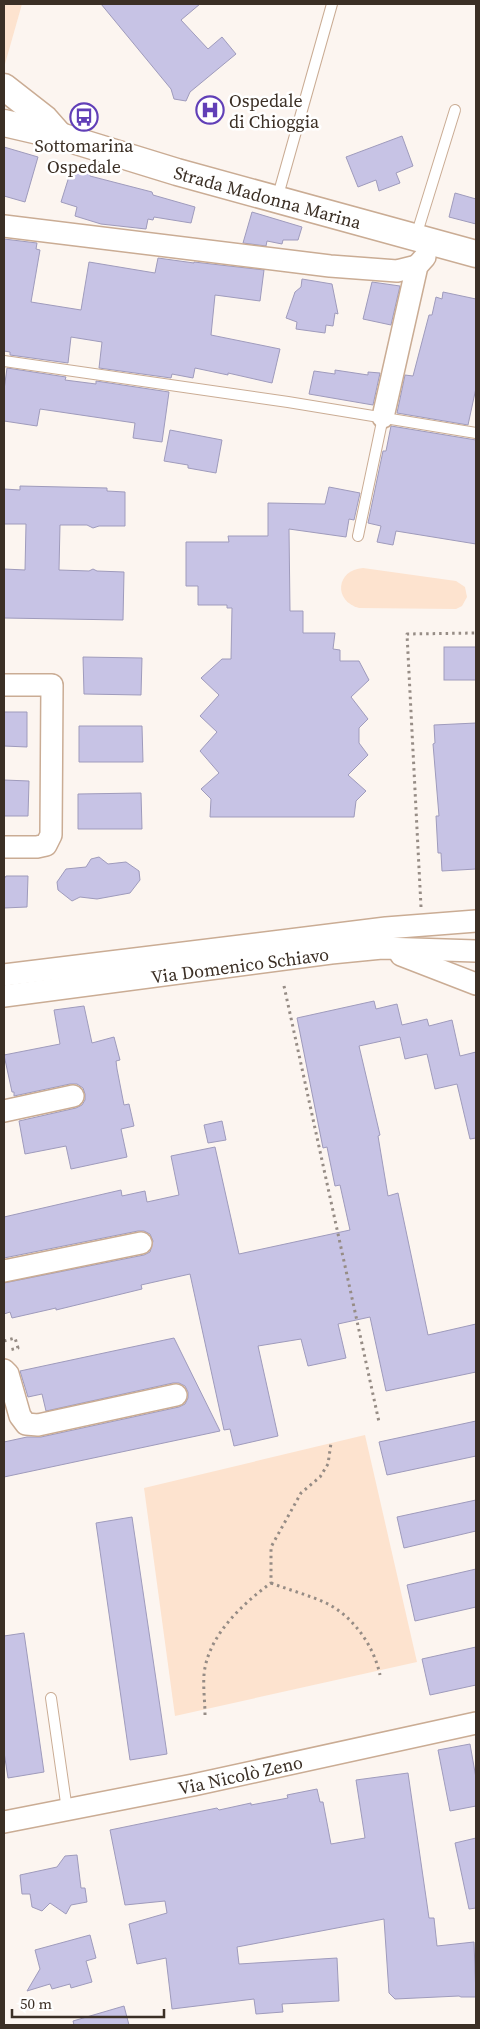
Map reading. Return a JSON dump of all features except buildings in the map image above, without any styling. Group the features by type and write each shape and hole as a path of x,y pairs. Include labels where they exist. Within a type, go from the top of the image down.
{"street":[{"path":"4,87 45,119 60,136"},
{"name":"Strada Madonna Marina","path":"4,123 60,136 177,172 424,238 476,254"},
{"path":"4,226 330,266 397,271 417,266"},
{"path":"383,417 417,266 429,251 424,238"},
{"path":"4,685 52,685 51,835 46,845 37,847 4,847"},
{"name":"Via Domenico Schiavo","path":"4,975 422,925 476,921"},
{"path":"382,948 476,984"},
{"name":"Via Domenico Schiavo","path":"4,996 331,952 382,948 476,951"},
{"path":"4,1111 73,1096"},
{"path":"4,1271 140,1244"},
{"path":"4,1370 8,1374 20,1416 26,1424 38,1424 176,1395"},
{"name":"Via Nicolò Zeno","path":"4,1822 240,1776 476,1723"}],"lane":[{"path":"277,200 332,4"},
{"path":"424,238 455,110"},
{"path":"4,361 383,417 476,433"},
{"path":"358,536 383,417"},
{"path":"51,1698 67,1810"}],"path":[{"path":"422,925 407,634 476,634"},
{"path":"284,986 379,1422"},
{"path":"4,1341 16,1338 18,1348"},
{"path":"271,1583 270,1547 301,1493 320,1477 324,1471 328,1464 332,1443"},
{"path":"271,1583 327,1604 352,1622 369,1645 380,1676"},
{"path":"205,1714 204,1674 212,1650 225,1626 252,1596 271,1583"}],"shaded area":[{"path":"4,4 22,4 5,64 4,62"},
{"path":"363,568 456,581 465,587 467,597 462,606 456,609 359,608 345,599 341,586 347,574"},
{"path":"365,1435 417,1662 175,1716 144,1488"}],"place":[{"name":"Ospedale di Chioggia","path":"210,110"},
{"name":"Sottomarina Ospedale","path":"84,117"}]}
